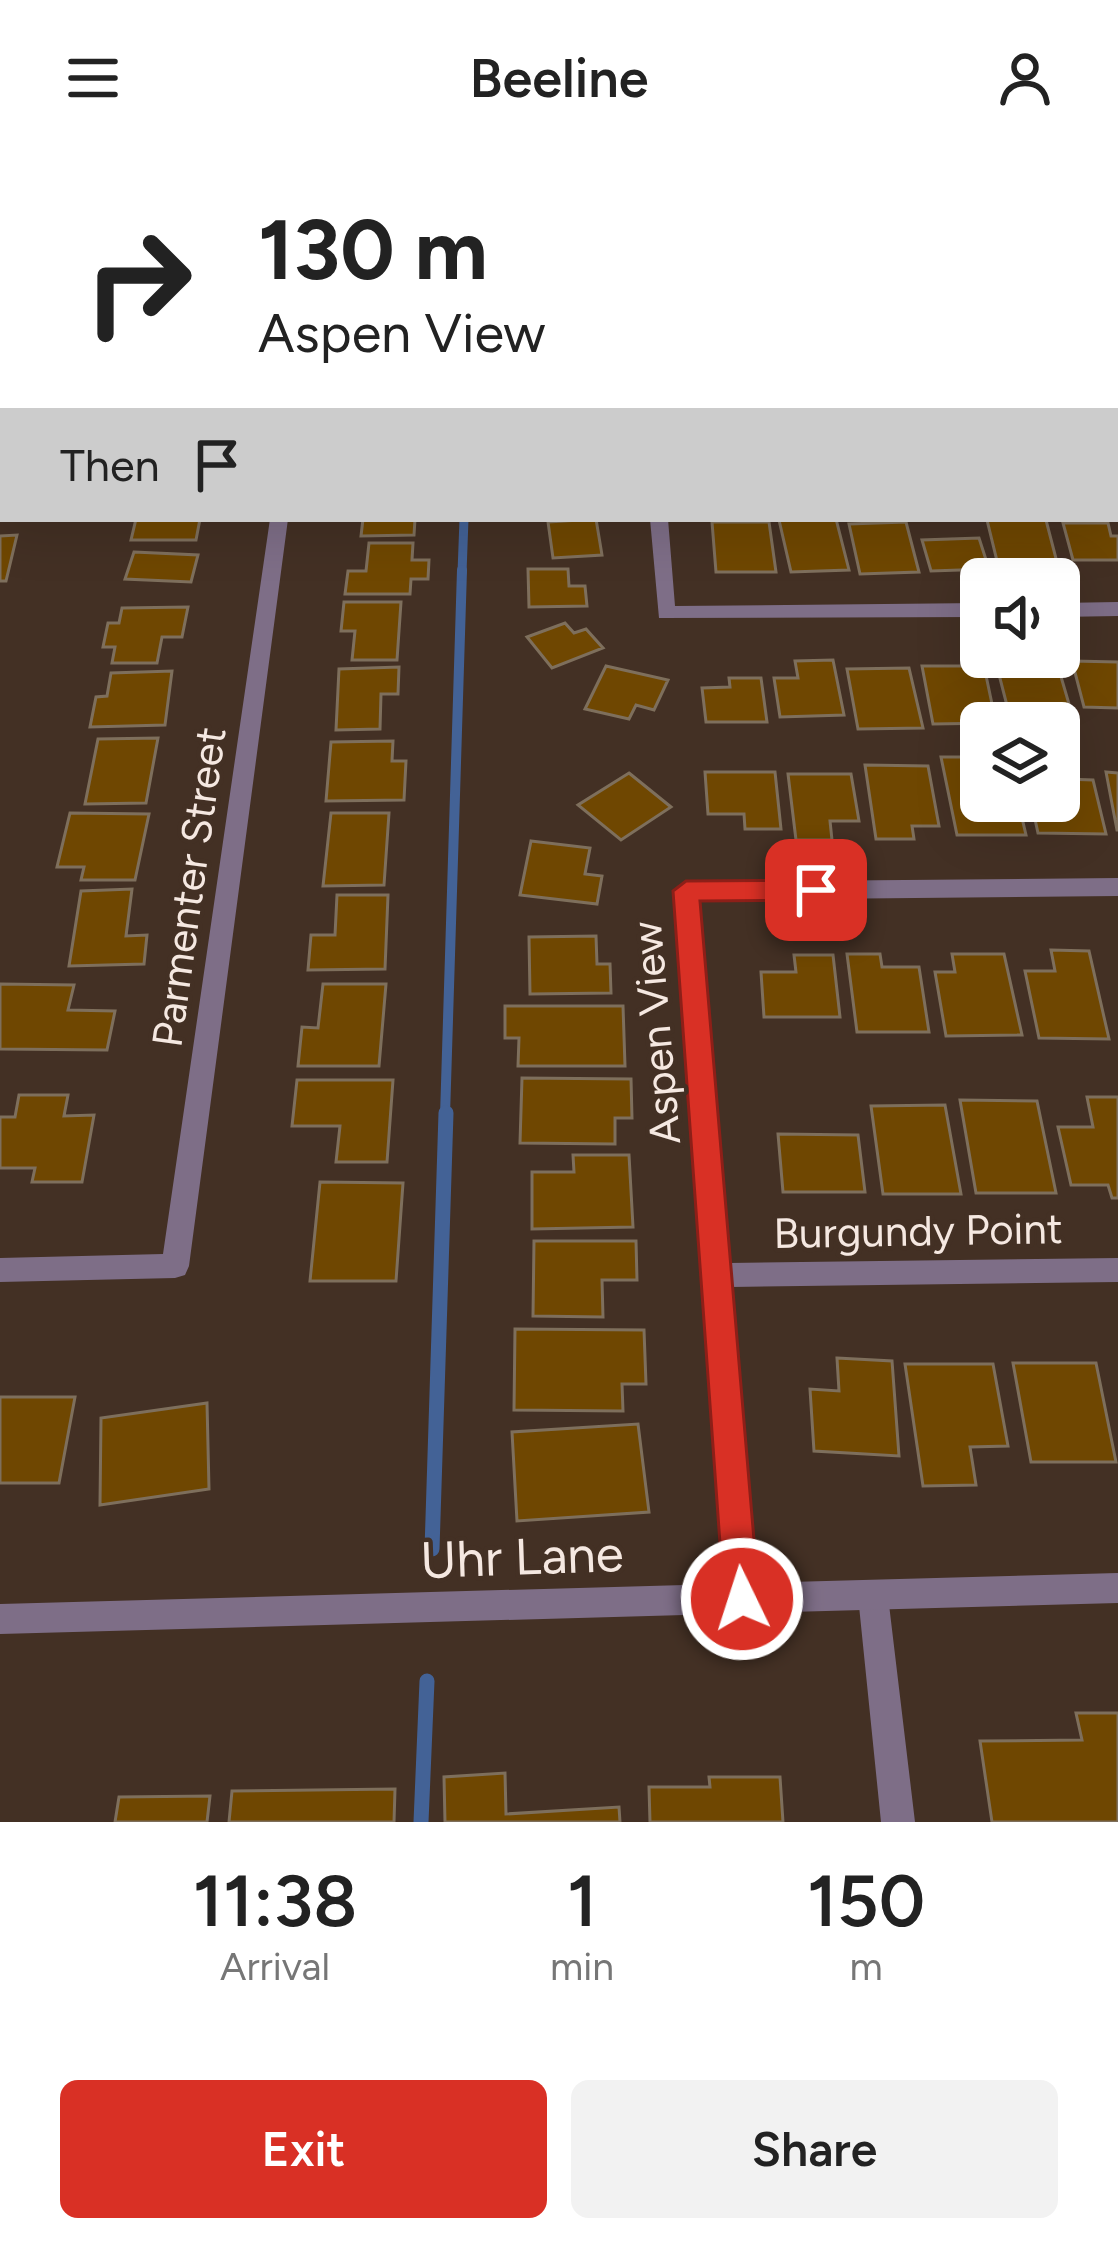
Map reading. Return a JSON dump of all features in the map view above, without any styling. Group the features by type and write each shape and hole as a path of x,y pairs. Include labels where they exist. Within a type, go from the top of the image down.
{"street":[{"name":"Parmenter Street","path":"0,1270 175,1266 279,522"},
{"path":"659,522 666,613 960,610"},
{"path":"1080,610 1118,609"},
{"name":"Aspen View","path":"742,1599 686,891 1118,887"},
{"name":"Burgundy Point","path":"719,1275 1118,1270"},
{"name":"Uhr Lane","path":"0,1619 1118,1588"},
{"path":"873,1596 898,1822"}],"building":[{"path":"135,522 199,522 196,540 131,540"},
{"path":"363,522 415,522 414,535 361,536"},
{"path":"548,522 596,522 602,555 553,558"},
{"path":"712,522 769,522 776,572 716,572"},
{"path":"779,522 837,522 849,570 791,572"},
{"path":"906,522 919,572 860,574 849,524"},
{"path":"987,522 1047,522 1056,558 996,558"},
{"path":"1063,523 1108,523 1111,536 1118,536 1118,560 1072,558"},
{"path":"17,535 6,581 0,581 0,536"},
{"path":"979,538 985,558 960,558 960,570 931,571 922,540"},
{"path":"369,543 413,543 412,560 429,560 428,579 411,579 410,594 345,594 348,571 366,571"},
{"path":"134,552 198,555 191,582 125,579"},
{"path":"528,569 568,569 569,586 585,586 587,606 529,607"},
{"path":"344,602 401,602 397,660 352,660 355,631 341,631"},
{"path":"188,607 182,637 162,637 157,663 112,663 115,647 103,647 108,623 119,623 122,608"},
{"path":"565,623 574,633 586,629 603,648 552,668 527,637"},
{"path":"833,660 844,715 780,717 774,678 798,678 795,661"},
{"path":"1080,661 1118,662 1118,708 1084,707 1076,678"},
{"path":"606,666 668,680 654,710 636,705 629,719 585,709"},
{"path":"922,666 960,666 960,678 987,678 992,702 960,702 960,724 933,724"},
{"path":"399,667 398,694 381,694 380,729 336,730 339,669"},
{"path":"909,668 923,728 858,729 847,669"},
{"path":"172,671 165,725 90,727 96,697 107,696 111,673"},
{"path":"729,678 761,678 767,722 706,722 702,688 730,687"},
{"path":"1000,678 1061,678 1068,702 1006,702"},
{"path":"158,738 146,803 85,804 98,739"},
{"path":"393,741 392,761 406,761 404,800 326,801 331,742"},
{"path":"941,757 960,757 960,822 1023,822 1026,835 957,835"},
{"path":"865,765 928,766 939,826 912,826 914,839 876,839"},
{"path":"705,772 775,772 781,829 745,829 744,814 708,814"},
{"path":"1106,772 1118,773 1118,830 1117,830"},
{"path":"629,773 671,807 621,840 578,805"},
{"path":"788,774 851,774 859,821 830,821 832,840 796,840"},
{"path":"1080,780 1093,780 1106,834 1038,833 1036,822 1080,822"},
{"path":"70,813 149,814 135,880 81,880 84,867 57,867"},
{"path":"331,813 389,813 384,885 323,886"},
{"path":"531,841 590,848 585,874 602,876 597,904 520,895"},
{"path":"132,889 126,936 147,935 144,964 69,966 81,891"},
{"path":"337,895 388,895 385,969 308,970 311,935 335,935"},
{"path":"596,936 597,964 610,964 611,993 530,994 529,937"},
{"path":"1051,950 1089,951 1109,1039 1039,1038 1025,971 1055,971"},
{"path":"847,954 880,954 882,967 919,967 929,1032 857,1032"},
{"path":"952,954 1004,954 1022,1035 946,1036 935,972 955,972"},
{"path":"794,955 833,955 840,1017 764,1017 761,972 796,972"},
{"path":"0,984 74,985 68,1010 115,1011 107,1050 0,1049"},
{"path":"323,984 386,984 379,1066 298,1066 302,1027 318,1028"},
{"path":"505,1006 623,1006 625,1066 518,1066 519,1038 505,1038"},
{"path":"522,1078 631,1079 632,1118 615,1118 615,1144 520,1143"},
{"path":"297,1080 393,1080 387,1162 336,1162 340,1126 292,1126"},
{"path":"19,1095 68,1095 64,1116 94,1115 82,1182 32,1182 35,1168 0,1168 0,1117 15,1117"},
{"path":"1087,1097 1118,1097 1118,1198 1112,1198 1108,1185 1071,1185 1058,1127 1093,1127"},
{"path":"960,1100 1037,1101 1056,1193 976,1193"},
{"path":"945,1105 961,1194 883,1194 871,1106"},
{"path":"778,1134 858,1135 865,1192 783,1192"},
{"path":"573,1155 629,1155 633,1227 532,1229 532,1172 574,1172"},
{"path":"320,1182 403,1183 396,1281 310,1281"},
{"path":"534,1241 636,1241 637,1280 602,1280 603,1317 533,1316"},
{"path":"515,1329 644,1330 646,1384 622,1384 623,1411 514,1410"},
{"path":"837,1358 892,1361 899,1456 814,1451 810,1389 839,1391"},
{"path":"1013,1363 1096,1363 1116,1462 1031,1462"},
{"path":"905,1364 993,1364 1008,1446 970,1447 976,1485 923,1486"},
{"path":"0,1397 75,1397 59,1483 0,1483"},
{"path":"207,1403 209,1489 100,1505 101,1418"},
{"path":"638,1424 649,1512 517,1521 512,1432"},
{"path":"1076,1713 1118,1713 1118,1822 992,1822 980,1741 1082,1740"},
{"path":"505,1773 506,1814 619,1807 620,1822 445,1822 444,1777"},
{"path":"709,1777 780,1777 783,1822 650,1822 649,1787 710,1787"},
{"path":"395,1789 394,1822 229,1822 232,1791"},
{"path":"210,1796 207,1822 115,1822 119,1797"}],"waterway":[{"path":"462,573 464,522"},
{"path":"445,1116 462,570"},
{"path":"432,1549 446,1113"},
{"path":"421,1822 427,1681"}],"route":[{"path":"742,1599 686,891 816,890"}]}
